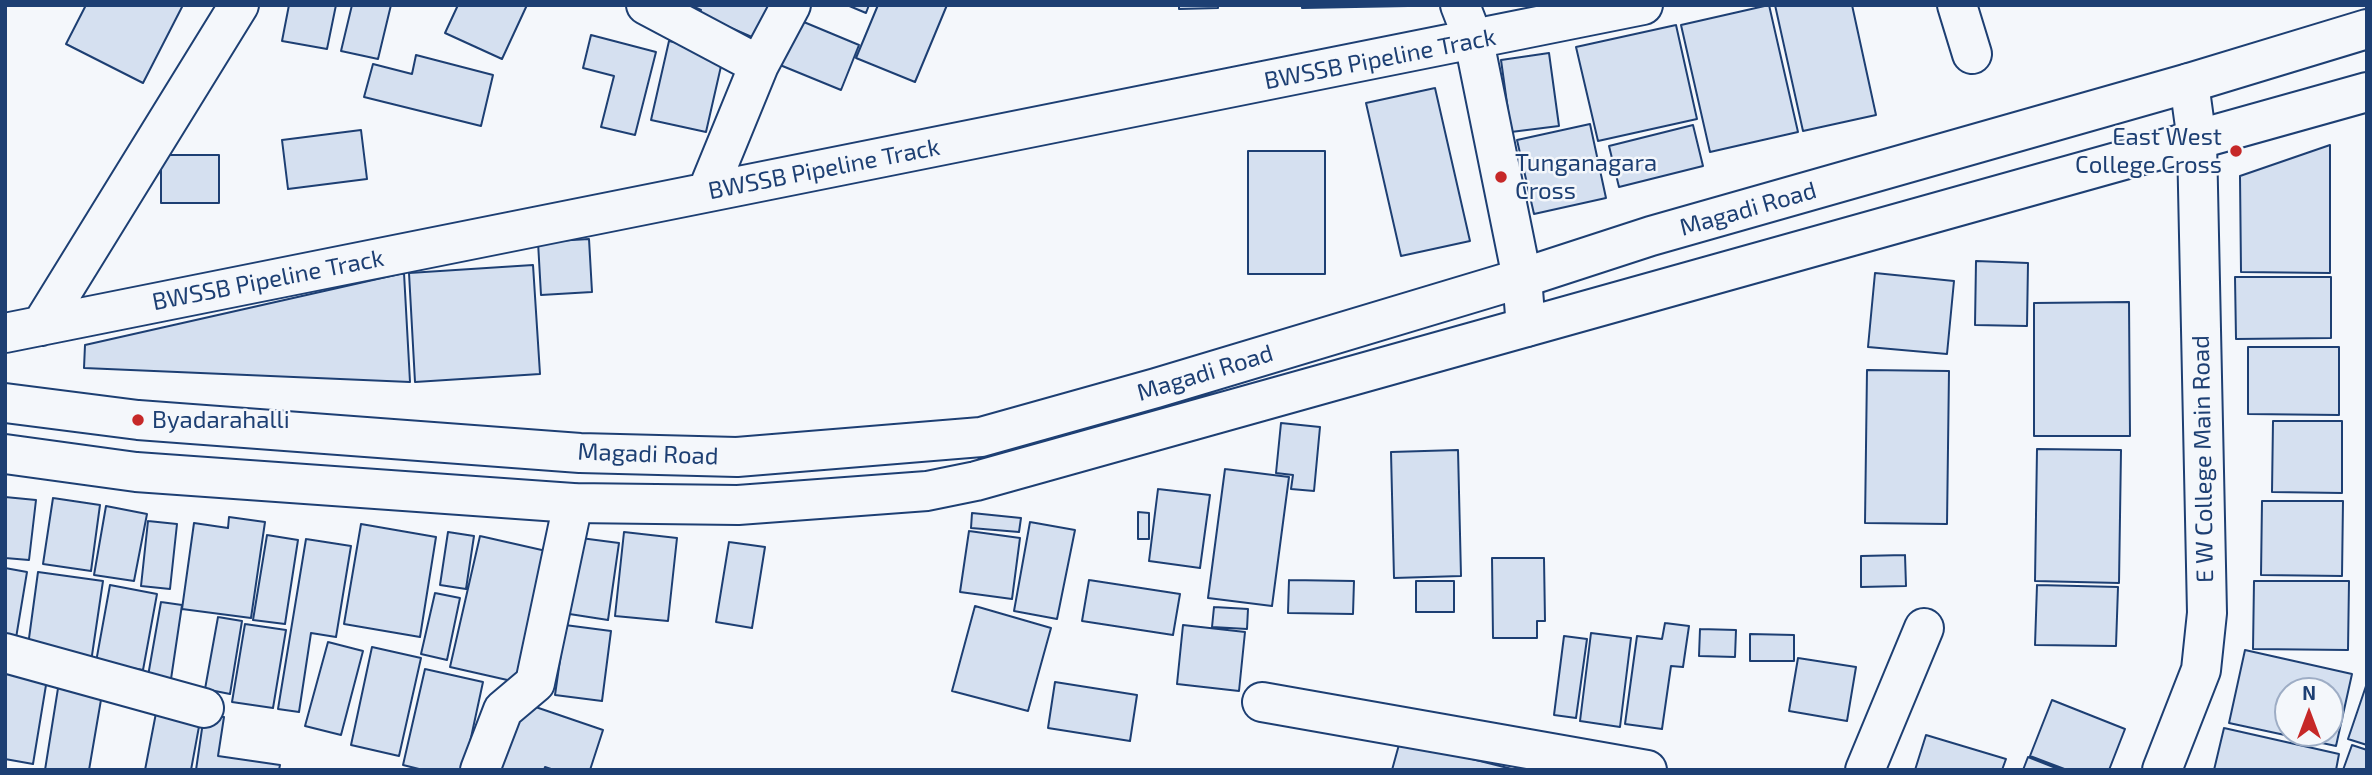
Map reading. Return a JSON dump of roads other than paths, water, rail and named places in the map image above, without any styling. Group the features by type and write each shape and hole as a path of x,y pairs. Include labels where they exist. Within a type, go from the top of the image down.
{"main road":[{"path":"23,329 239,5"},
{"path":"646,5 759,65"},
{"path":"707,192 759,65 791,5"},
{"path":"1460,5 1474,41 1522,278 1526,327"},
{"name":"BWSSB Pipeline Track","path":"23,329 1474,41 1643,5"},
{"path":"1957,5 1972,54"},
{"name":"Magadi Road","path":"5,403 138,420 552,451 750,456 981,437 1169,384 1664,233 2189,83 2367,29"},
{"name":"E W College Main Road","path":"2162,770 2201,670 2207,613 2197,141 2189,83"},
{"name":"Magadi Road","path":"5,454 136,472 573,503 738,505 927,491 976,481 2367,92"},
{"path":"480,770 503,710 535,683 573,503"},
{"path":"1865,770 1924,628"},
{"path":"5,653 204,708"},
{"path":"1262,702 1647,770"}],"place":[{"name":"East West College Cross","path":"2236,151"},
{"name":"Tunganagara Cross","path":"1501,177"},
{"name":"Byadarahalli","path":"138,420"}]}
